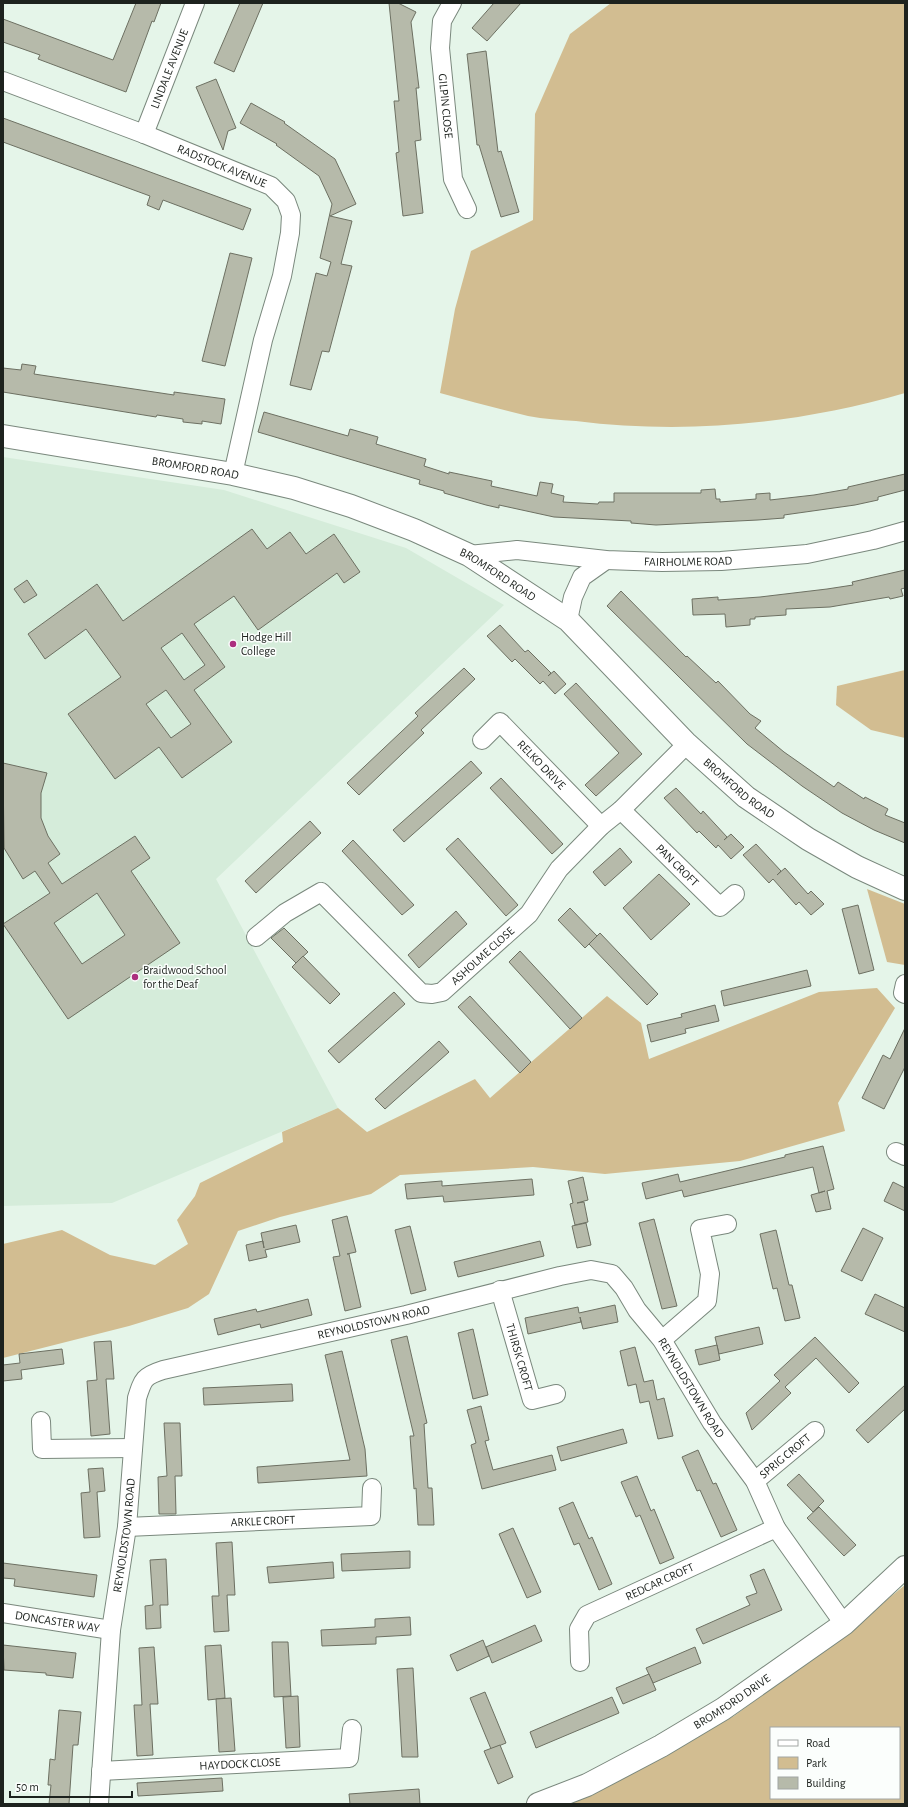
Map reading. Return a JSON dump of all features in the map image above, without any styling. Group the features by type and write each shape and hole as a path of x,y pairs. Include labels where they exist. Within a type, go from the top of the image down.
{"street":[{"name":"LINDALE AVENUE","path":"144,134 195,3"},
{"name":"GILPIN CLOSE","path":"452,3 442,21 440,48 453,179 467,209"},
{"name":"RADSTOCK AVENUE","path":"3,81 144,134 271,186 286,201 291,215 290,233 282,276 263,340 233,474"},
{"name":"BROMFORD ROAD","path":"3,436 233,474 294,488 351,506 414,530 470,555 568,620 687,744 746,797 808,839 857,867 905,889"},
{"name":"FAIRHOLME ROAD","path":"470,555 517,550 606,560 662,562 721,561 808,554 905,531"},
{"path":"568,620 573,597 582,577 606,560"},
{"name":"RELKO DRIVE","path":"482,740 500,722 600,826"},
{"name":"ASHOLME CLOSE","path":"256,937 285,913 321,892 421,993 432,994 442,992 529,914 559,869 600,826 621,810 687,744"},
{"name":"PAN CROFT","path":"621,810 720,907 735,894"},
{"path":"905,984 903,993 905,994"},
{"path":"662,1340 707,1301 710,1274 700,1229 727,1224"},
{"name":"REYNOLDSTOWN ROAD","path":"99,1804 111,1630 127,1527 137,1398 142,1382 149,1375 170,1368 591,1270 612,1274 624,1288 637,1310 662,1340 712,1423 755,1481 776,1528 844,1624"},
{"name":"THIRSK CROFT","path":"500,1290 532,1400 556,1394"},
{"path":"41,1421 42,1448 133,1448"},
{"name":"SPRIG CROFT","path":"755,1481 815,1431"},
{"name":"ARKLE CROFT","path":"127,1527 371,1516 372,1488"},
{"name":"REDCAR CROFT","path":"580,1662 579,1629 587,1615 776,1528"},
{"name":"BROMFORD DRIVE","path":"538,1804 587,1785 661,1746 723,1709 844,1624 905,1568"},
{"name":"DONCASTER WAY","path":"3,1613 111,1630"},
{"name":"HAYDOCK CLOSE","path":"101,1771 349,1758 352,1729"}],"shaded area":[{"path":"3,457 224,490 406,548 504,605 216,879 338,1108 112,1203 3,1206"}],"green space":[{"path":"611,3 905,3 905,393 865,404 783,419 742,424 659,427 617,425 534,417 440,393 455,309 471,251 533,220 535,114 570,34"},
{"path":"905,670 905,738 871,730 836,705 837,686"},
{"path":"867,889 905,904 905,965 887,962"},
{"path":"877,988 895,1008 838,1103 845,1131 740,1161 605,1174 533,1167 400,1175 371,1194 280,1217 238,1231 209,1294 188,1308 129,1326 3,1358 3,1244 62,1230 110,1255 155,1265 188,1244 177,1220 195,1196 200,1183 283,1142 282,1132 338,1108 367,1132 475,1079 490,1098 607,996 641,1023 649,1059 819,992"},
{"path":"905,1585 905,1804 565,1804 734,1716 843,1635"}],"building":[{"path":"136,3 161,3 154,22 152,21 126,92 38,59 40,55 3,42 3,19 113,60"},
{"path":"240,3 263,3 234,72 214,63"},
{"path":"389,3 398,3 416,12 411,22 419,88 416,88 421,140 415,141 423,213 403,216 396,153 399,152 394,101 399,101"},
{"path":"494,3 521,3 487,41 472,28"},
{"path":"486,51 498,152 501,151 519,212 501,217 479,145 477,145 467,54"},
{"path":"216,79 236,128 228,131 223,150 196,87"},
{"path":"251,103 285,122 284,123 335,159 356,204 330,216 352,221 341,264 352,266 329,352 322,351 311,390 290,385 316,273 327,276 331,262 320,258 332,204 319,176 276,145 277,144 240,123"},
{"path":"3,118 251,209 243,230 163,200 159,210 147,205 150,196 3,142"},
{"path":"230,253 252,258 225,366 202,361"},
{"path":"22,364 36,366 34,374 174,395 174,392 225,399 221,424 202,421 202,424 183,422 183,419 157,415 156,417 3,392 3,368 21,370"},
{"path":"264,412 348,436 350,429 378,437 376,444 426,459 424,466 449,474 449,472 492,481 491,486 537,496 540,482 553,484 551,493 564,496 563,502 598,504 599,502 614,502 614,493 701,493 701,490 715,489 716,499 720,499 720,502 756,499 756,494 770,493 770,500 848,489 848,487 905,474 905,490 878,497 878,500 855,505 784,515 784,518 758,520 656,525 631,523 631,521 554,517 499,505 499,508 444,493 444,491 419,484 420,480 258,432"},
{"path":"252,529 267,549 290,532 306,554 334,534 360,572 344,583 337,573 258,630 234,596 194,624 225,667 194,690 232,742 182,778 159,747 115,779 68,714 121,677 86,629 45,659 28,634 97,584 123,621","holes":["182,633 205,665 184,680 161,648","166,690 191,724 171,738 146,704"]},
{"path":"905,570 905,588 901,589 903,596 890,599 889,597 830,607 786,609 786,615 755,617 755,619 750,619 750,625 726,627 725,614 693,615 692,599 718,597 718,600 760,597 827,589 853,585 852,582"},
{"path":"27,580 37,595 24,603 14,589"},
{"path":"621,591 686,657 687,656 716,683 718,681 750,714 761,721 755,728 784,752 834,787 838,782 864,799 865,797 888,809 885,815 905,823 905,843 874,830 842,813 802,786 747,744 607,606"},
{"path":"500,625 525,652 528,650 551,673 548,676 554,671 566,684 555,694 543,681 540,684 515,659 512,662 487,636"},
{"path":"464,668 475,679 421,730 424,733 359,795 347,783 418,716 415,713"},
{"path":"576,683 642,754 596,796 585,785 619,753 564,694"},
{"path":"471,761 482,773 404,842 393,830"},
{"path":"3,763 47,773 41,793 41,818 48,836 60,854 48,863 62,884 135,836 150,858 131,871 180,943 68,1019 3,924 50,893 35,871 23,879 4,848","holes":["97,893 125,935 82,964 54,923"]},
{"path":"501,778 563,844 552,854 490,788"},
{"path":"676,788 701,814 703,811 727,837 724,840 731,834 744,847 731,859 718,845 716,848 699,831 697,833 664,798"},
{"path":"310,821 321,833 256,893 245,881"},
{"path":"458,838 518,905 506,916 446,849"},
{"path":"353,840 414,905 402,915 342,851"},
{"path":"756,844 781,871 777,875 785,868 808,894 811,891 824,904 811,915 799,902 796,905 773,879 769,883 743,855"},
{"path":"620,848 632,862 605,886 593,872"},
{"path":"659,874 690,904 651,940 623,908"},
{"path":"858,905 874,970 859,974 842,909"},
{"path":"570,908 597,936 585,948 558,920"},
{"path":"456,911 467,924 419,968 408,955"},
{"path":"284,928 308,952 296,963 271,938"},
{"path":"600,933 658,994 647,1005 589,944"},
{"path":"520,951 582,1018 570,1029 509,962"},
{"path":"303,956 340,994 330,1004 292,967"},
{"path":"807,970 811,986 724,1006 721,991"},
{"path":"394,992 405,1004 339,1063 328,1051"},
{"path":"470,996 531,1062 520,1073 458,1007"},
{"path":"715,1005 719,1021 685,1029 686,1033 651,1042 647,1025 682,1017 681,1014"},
{"path":"905,1028 905,1067 884,1109 862,1098 883,1055 890,1059"},
{"path":"439,1041 449,1052 385,1109 375,1099"},
{"path":"823,1146 834,1189 827,1191 831,1209 816,1212 811,1195 819,1193 813,1167 684,1197 682,1190 646,1199 642,1183 678,1174 680,1182 785,1157 785,1155"},
{"path":"583,1177 588,1200 577,1203 584,1202 588,1222 575,1225 570,1204 573,1203 568,1181"},
{"path":"532,1179 534,1195 444,1202 443,1196 407,1199 405,1184 442,1181 442,1186"},
{"path":"893,1182 905,1188 905,1211 884,1201"},
{"path":"347,1216 356,1252 347,1254 349,1254 361,1307 345,1311 333,1257 340,1256 332,1220"},
{"path":"654,1219 677,1306 662,1309 639,1223"},
{"path":"586,1223 591,1245 577,1248 572,1226"},
{"path":"296,1225 300,1242 265,1250 267,1257 249,1261 246,1245 263,1241 261,1233"},
{"path":"410,1226 426,1290 411,1294 395,1230"},
{"path":"863,1228 883,1238 862,1281 841,1271"},
{"path":"776,1230 789,1285 792,1285 800,1318 785,1321 777,1288 773,1289 760,1234"},
{"path":"540,1241 544,1256 458,1277 454,1262"},
{"path":"875,1294 905,1308 905,1332 865,1314"},
{"path":"308,1299 312,1315 261,1328 260,1324 218,1335 214,1319 256,1309 257,1312"},
{"path":"615,1305 618,1322 583,1329 580,1317 581,1322 528,1334 525,1318 578,1307 579,1313"},
{"path":"759,1327 763,1344 719,1354 715,1337"},
{"path":"473,1329 488,1395 473,1399 458,1333"},
{"path":"407,1336 427,1423 424,1424 428,1488 432,1488 434,1525 418,1525 416,1488 414,1489 410,1436 414,1436 391,1340"},
{"path":"815,1337 859,1383 849,1393 816,1358 785,1387 791,1393 752,1430 746,1413 780,1381 774,1375"},
{"path":"111,1341 114,1379 106,1379 110,1434 91,1436 87,1381 97,1380 94,1342"},
{"path":"717,1345 720,1360 699,1365 695,1350"},
{"path":"635,1347 644,1382 653,1380 657,1400 664,1398 673,1436 658,1439 649,1401 640,1403 636,1384 628,1386 620,1351"},
{"path":"62,1349 64,1364 21,1370 22,1379 3,1381 3,1365 20,1363 19,1354"},
{"path":"342,1351 365,1449 367,1476 258,1483 257,1467 350,1460 325,1355"},
{"path":"292,1384 293,1401 204,1405 203,1388"},
{"path":"905,1385 905,1409 868,1443 856,1430"},
{"path":"481,1406 489,1440 485,1441 493,1470 552,1455 556,1470 482,1489 471,1445 476,1443 467,1410"},
{"path":"164,1423 180,1423 182,1476 175,1476 176,1514 159,1514 158,1477 167,1476"},
{"path":"623,1429 627,1443 561,1461 557,1447"},
{"path":"698,1450 713,1484 716,1483 737,1530 721,1537 700,1490 697,1491 682,1457"},
{"path":"103,1468 105,1491 97,1492 100,1537 84,1538 81,1493 90,1492 88,1469"},
{"path":"799,1474 824,1501 813,1512 787,1485"},
{"path":"637,1476 651,1511 654,1509 674,1558 660,1564 640,1515 636,1517 621,1482"},
{"path":"573,1502 589,1539 592,1537 612,1584 599,1590 579,1543 574,1545 559,1508"},
{"path":"819,1507 856,1545 844,1556 807,1518"},
{"path":"513,1528 541,1592 527,1598 499,1534"},
{"path":"232,1542 235,1595 227,1595 229,1631 214,1632 212,1596 219,1596 216,1543"},
{"path":"410,1551 410,1568 342,1571 341,1554"},
{"path":"166,1559 168,1605 160,1605 161,1628 146,1629 145,1606 153,1605 150,1560"},
{"path":"333,1562 334,1578 269,1583 267,1567"},
{"path":"3,1563 97,1575 94,1597 14,1586 15,1579 3,1578"},
{"path":"764,1569 782,1610 703,1644 696,1629 750,1605 746,1597 757,1593 750,1575"},
{"path":"410,1617 411,1635 376,1637 376,1644 322,1646 321,1630 375,1627 375,1619"},
{"path":"535,1625 542,1641 492,1663 486,1647"},
{"path":"483,1640 489,1656 457,1671 450,1655"},
{"path":"272,1642 288,1642 291,1696 274,1697"},
{"path":"3,1645 76,1653 73,1678 46,1675 46,1673 4,1670"},
{"path":"221,1645 225,1698 208,1700 205,1646"},
{"path":"154,1647 158,1704 150,1704 153,1755 137,1756 134,1705 142,1705 139,1648"},
{"path":"695,1647 701,1663 653,1683 646,1668"},
{"path":"413,1668 418,1757 402,1757 397,1669"},
{"path":"649,1674 656,1690 623,1704 616,1688"},
{"path":"485,1692 506,1743 491,1749 470,1698"},
{"path":"298,1696 300,1747 286,1748 283,1697"},
{"path":"612,1697 619,1713 536,1748 530,1732"},
{"path":"231,1698 235,1751 219,1752 216,1699"},
{"path":"59,1710 81,1712 78,1745 73,1745 69,1804 49,1804 51,1785 48,1785 50,1759 55,1760"},
{"path":"500,1745 513,1777 498,1784 484,1751"},
{"path":"222,1778 223,1791 138,1796 137,1783"},
{"path":"419,1789 420,1804 350,1804 349,1794"}],"place":[{"name":"Hodge Hill College","path":"233,644"},
{"name":"Braidwood School for the Deaf","path":"135,977"}]}
